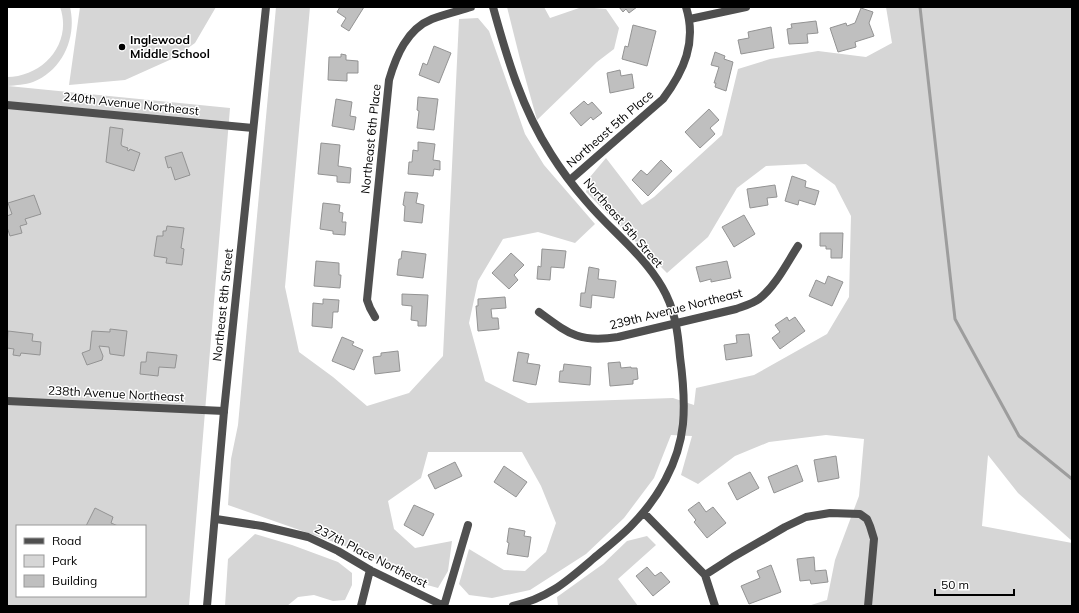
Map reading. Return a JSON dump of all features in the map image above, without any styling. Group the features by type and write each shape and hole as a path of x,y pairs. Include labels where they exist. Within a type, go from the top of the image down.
{"street":[{"name":"Northeast 8th Street","path":"207,606 216,519 224,411 266,7"},
{"name":"Northeast 6th Place","path":"375,317 367,300 389,80 393,66 406,40 413,31 431,19 471,7"},
{"name":"Northeast 5th Street","path":"493,7 506,54 525,106 541,138 552,156 586,202 638,254 662,287 670,303 676,322 684,401 680,443 672,467 662,487 644,513 560,587 523,605 513,606"},
{"name":"Northeast 5th Place","path":"570,180 663,99 674,84 687,54 690,35 690,19 686,7"},
{"path":"690,19 746,7"},
{"name":"240th Avenue Northeast","path":"7,105 253,128"},
{"name":"239th Avenue Northeast","path":"539,312 562,329 576,336 590,339 604,339 736,309 746,306 759,299 782,272 798,246"},
{"name":"238th Avenue Northeast","path":"7,401 224,411"},
{"path":"644,513 706,575 715,606"},
{"path":"706,575 733,557 785,527 806,518 830,513 860,514 867,519 874,539 868,606"},
{"name":"237th Place Northeast","path":"216,519 262,526 308,537 338,551 370,570 444,606"},
{"path":"444,606 468,525"},
{"path":"361,606 370,570"}],"green space":[{"path":"60,7 70,7 72,18 69,41 60,61 43,77 33,82 8,86 230,108 189,606 7,606 7,77 32,71 43,64 52,56 62,33 63,20"},
{"path":"80,7 216,7 195,43 174,58 125,80 69,85"},
{"path":"276,7 310,7 285,287 299,352 333,377 367,406 409,393 443,356 459,19 478,18 489,31 525,134 544,165 595,224 575,243 538,232 503,239 478,281 469,323 485,381 528,403 673,398 694,405 696,388 754,375 827,334 849,297 851,216 835,185 806,164 766,166 737,188 708,237 667,273 586,192 590,177 606,158 642,205 654,197 722,135 738,69 770,59 818,51 866,57 892,43 886,7 1072,7 1072,541 1018,493 988,455 982,526 1072,543 1072,606 808,606 827,600 835,560 859,496 864,439 826,435 769,442 735,456 698,484 681,475 692,436 671,435 654,478 624,518 586,554 530,590 492,598 469,595 459,584 469,549 504,570 525,571 546,552 556,523 541,486 522,452 428,452 421,478 388,501 394,529 415,548 452,541 448,571 438,588 413,581 365,553 228,505 231,459 238,425"},
{"path":"507,7 544,7 550,18 582,7 606,9 619,28 614,49 597,62 537,120 520,59"},
{"path":"255,534 292,545 338,562 352,573 352,585 345,600 333,601 314,595 298,597 287,606 225,606 228,559"},
{"path":"647,536 656,545 618,579 638,606 558,606 557,597 603,564 627,541"}],"building":[{"path":"340,7 364,7 349,31 341,26 346,18 337,12"},
{"path":"619,7 637,7 629,13 626,9 623,12"},
{"path":"861,8 873,12 869,23 874,36 855,42 856,47 838,52 830,28 846,23 847,26 855,23"},
{"path":"816,21 818,33 807,34 808,43 789,44 787,29 792,28 791,24"},
{"path":"633,25 656,31 647,66 622,59 625,46 628,47"},
{"path":"771,27 774,48 741,54 738,40 749,38 748,32"},
{"path":"434,46 451,53 439,83 419,75 423,63 427,65"},
{"path":"715,52 725,56 724,59 733,62 726,91 715,87 716,83 714,83 719,67 711,65"},
{"path":"341,54 346,55 346,60 358,61 358,73 347,73 347,81 328,80 329,57 341,57"},
{"path":"620,70 621,76 632,74 634,88 610,93 607,73"},
{"path":"418,97 438,99 434,130 417,128 419,111 417,110"},
{"path":"336,99 352,102 350,116 356,117 354,130 332,126"},
{"path":"584,101 588,105 592,102 602,113 593,120 591,117 581,126 570,113"},
{"path":"709,109 719,120 710,128 715,134 700,148 685,132"},
{"path":"110,127 123,129 122,146 128,148 127,150 129,151 130,149 140,153 134,171 106,162"},
{"path":"418,142 435,144 433,160 440,161 440,170 434,169 433,176 408,174 409,162 412,162 413,150 418,151"},
{"path":"321,143 340,145 338,166 351,168 350,183 337,182 337,176 318,174"},
{"path":"182,152 190,175 175,180 171,167 168,168 165,157"},
{"path":"661,160 672,171 648,196 632,180 641,170 647,175"},
{"path":"792,176 806,181 805,187 819,191 815,205 799,200 798,205 785,201"},
{"path":"775,185 777,197 767,198 768,205 750,208 747,189"},
{"path":"405,192 418,193 416,203 424,205 422,223 404,221 405,206 403,205"},
{"path":"34,195 41,214 25,219 27,224 20,226 22,233 10,236 7,227 7,216 12,214 8,203"},
{"path":"323,203 340,205 339,212 343,213 342,222 346,222 345,235 333,234 333,231 320,229"},
{"path":"744,215 755,234 734,247 722,227"},
{"path":"167,226 184,228 181,248 184,249 182,265 166,263 167,258 154,256 157,236 163,236 163,231 166,231"},
{"path":"820,233 843,233 842,258 831,258 831,249 826,249 826,246 820,246"},
{"path":"542,249 566,251 564,268 551,267 550,280 537,279 538,266 541,267"},
{"path":"402,251 426,254 423,278 397,275 399,259 401,259"},
{"path":"511,253 524,265 514,275 518,280 509,289 492,273"},
{"path":"316,261 339,263 339,275 341,275 340,288 314,286"},
{"path":"727,261 731,278 711,282 711,279 700,282 696,267"},
{"path":"589,267 599,269 598,279 616,281 614,298 592,295 591,308 580,306 581,293 585,293"},
{"path":"828,276 843,282 832,306 809,296 816,280 825,284"},
{"path":"402,294 428,295 426,326 418,326 418,321 411,320 412,306 402,305"},
{"path":"505,297 506,308 491,309 492,318 498,318 499,329 478,331 476,306 478,306 478,299"},
{"path":"323,299 339,300 338,312 333,312 332,328 312,326 313,303 323,304"},
{"path":"787,317 789,321 795,317 805,331 780,349 772,338 780,332 775,325"},
{"path":"110,329 127,331 124,356 110,354 109,347 99,346 103,356 102,360 87,365 82,353 90,350 92,331 110,332"},
{"path":"8,331 33,334 32,341 41,342 40,355 21,353 20,356 13,355 14,349 7,348"},
{"path":"749,334 752,356 726,360 724,345 737,343 736,335"},
{"path":"342,337 354,342 352,345 363,350 354,370 332,361"},
{"path":"398,351 400,371 375,374 373,357 381,356 381,353"},
{"path":"147,352 177,355 175,368 159,367 158,376 140,374 141,362 146,362"},
{"path":"518,352 529,354 527,363 540,365 536,385 513,381"},
{"path":"620,362 621,368 637,368 638,379 633,380 633,384 610,386 608,363"},
{"path":"564,364 591,367 590,385 559,382 560,371 563,371"},
{"path":"836,456 839,478 818,482 814,460"},
{"path":"455,462 462,476 435,489 428,475"},
{"path":"797,465 803,481 774,493 768,477"},
{"path":"504,466 527,482 516,497 494,482"},
{"path":"750,472 759,488 737,500 728,483"},
{"path":"699,502 706,512 713,507 726,523 707,538 694,522 696,520 688,510"},
{"path":"414,505 434,514 423,536 404,525"},
{"path":"95,508 113,517 111,523 116,525 86,525"},
{"path":"509,528 525,531 524,536 531,537 528,557 507,554"},
{"path":"814,557 815,571 826,570 828,582 811,584 810,580 800,581 797,559"},
{"path":"771,565 781,592 749,604 741,586 760,578 757,571"},
{"path":"647,567 655,576 661,572 670,582 653,596 636,576"}],"waterway":[{"path":"920,7 955,319 1019,436 1072,479"}],"place":[{"name":"Inglewood Middle School","path":"122,47"}]}
